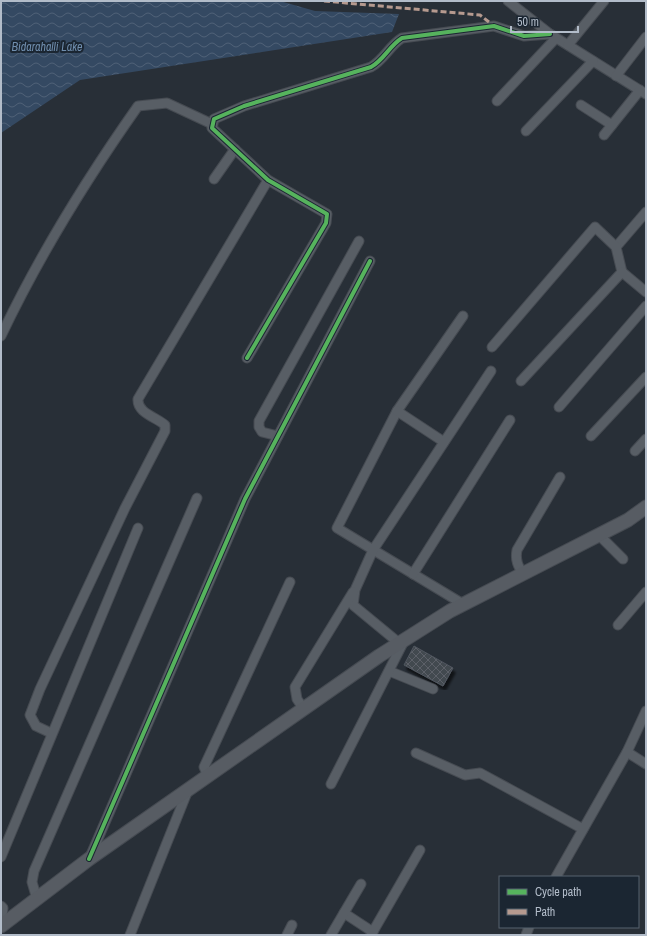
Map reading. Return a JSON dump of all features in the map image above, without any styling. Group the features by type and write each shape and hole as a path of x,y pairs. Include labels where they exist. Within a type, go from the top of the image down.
{"main road":[{"path":"3,925 89,859 303,708 402,641 463,604 628,520 646,507"}],"street":[{"path":"508,1 553,36 643,92 604,135"},
{"path":"568,45 604,1"},
{"path":"247,358 326,223 327,214 268,180 212,128 214,119 244,106 371,67 384,58 392,47 402,38 494,26 524,36 553,36"},
{"path":"497,101 553,36"},
{"path":"616,76 646,37"},
{"path":"526,131 593,61"},
{"path":"1,336 12,312 64,222 114,140 138,106 167,103 212,124"},
{"path":"580,105 612,125"},
{"path":"214,179 234,149"},
{"path":"51,733 36,726 30,715 40,689 125,508 166,431 165,425 140,410 137,404 138,399 268,180"},
{"path":"616,247 646,212"},
{"path":"492,347 595,227 616,247 622,272 645,289"},
{"path":"278,436 262,432 259,427 259,421 359,241"},
{"path":"89,859 243,505 370,261"},
{"path":"521,381 622,272"},
{"path":"558,407 646,306"},
{"path":"463,316 397,412 336,528 463,604"},
{"path":"303,708 298,699 295,688 355,590 373,550 491,371"},
{"path":"591,436 646,377"},
{"path":"397,412 444,442"},
{"path":"413,574 510,420"},
{"path":"635,451 646,440"},
{"path":"523,574 516,556 517,550 560,477"},
{"path":"37,899 32,882 34,871 197,498"},
{"path":"1,857 51,733 138,528"},
{"path":"599,535 623,559"},
{"path":"208,776 204,766 290,582"},
{"path":"331,784 389,671 402,641 353,605 355,590"},
{"path":"618,625 646,592"},
{"path":"389,671 433,689"},
{"path":"557,876 627,752 645,714"},
{"path":"416,752 466,775 480,773 583,829"},
{"path":"627,752 646,764"},
{"path":"130,935 188,790"},
{"path":"344,913 372,933 420,850"},
{"path":"331,935 361,884"},
{"path":"1,906 3,908 3,925"},
{"path":"287,935 292,925"}],"water":[{"name":"Bidarahalli Lake","path":"1,1 280,1 315,11 399,14 392,32 80,80 1,133"}],"building":[{"path":"414,646 453,668 443,686 404,665"}],"marked path":[{"path":"324,1 480,15 494,26"}],"cycle path":[{"path":"247,358 326,223 327,214 268,180 212,128 214,119 244,106 371,67 380,61 397,41 402,38 494,26 524,36 550,34"},
{"path":"89,859 245,499 370,261"}]}
